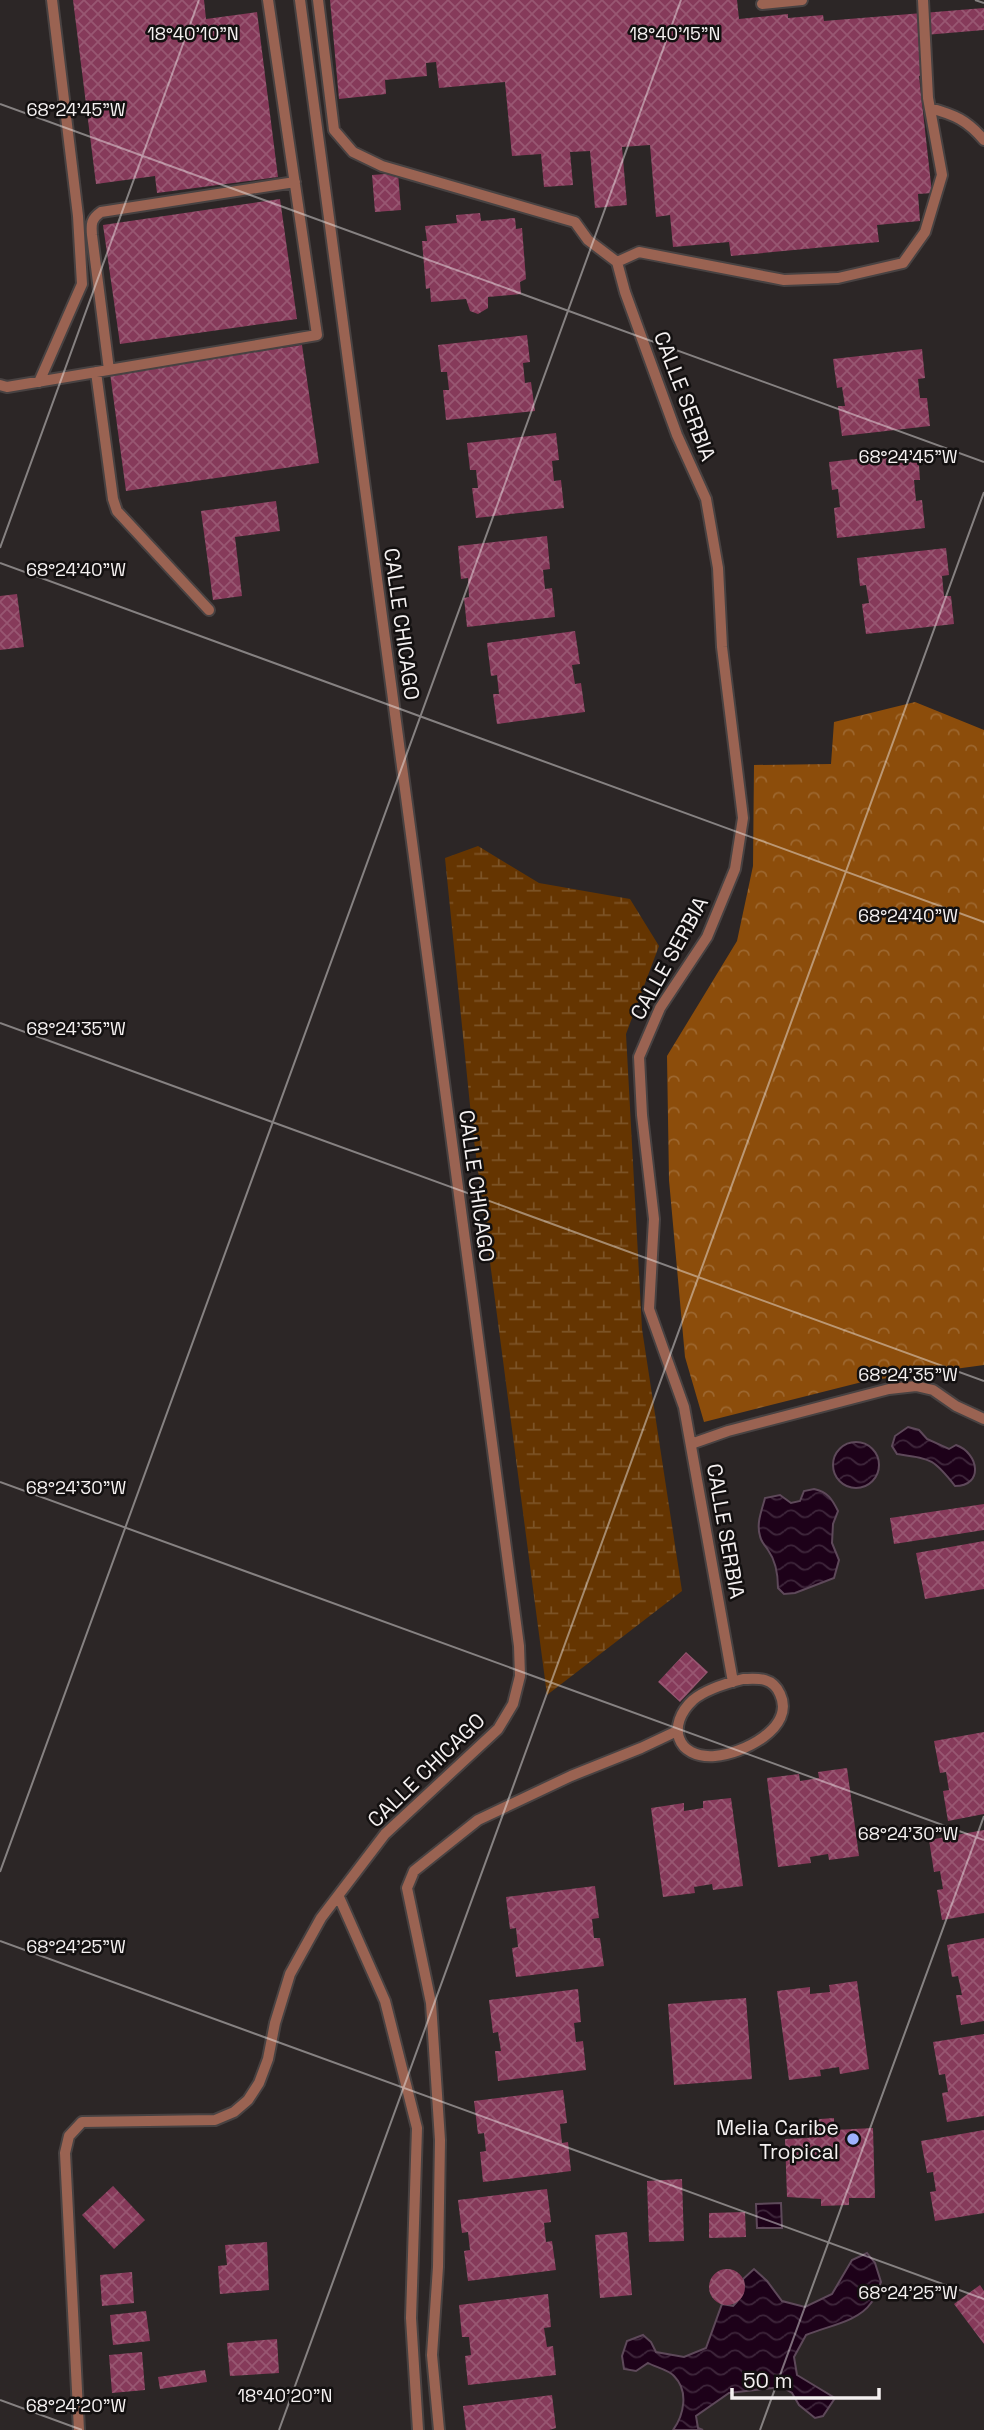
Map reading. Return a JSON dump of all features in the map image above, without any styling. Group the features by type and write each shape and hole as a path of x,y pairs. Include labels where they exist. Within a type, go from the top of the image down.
{"lane":[{"path":"39,382 82,284 78,216 52,0"},
{"path":"0,385 7,387 39,382 317,335 268,0"},
{"name":"CALLE CHICAGO","path":"79,2430 65,2153 69,2136 82,2122 215,2120 234,2112 248,2100 268,2059 275,2022 290,1974 321,1918 385,1834 498,1729 513,1704 520,1676 520,1656 300,0"},
{"path":"318,0 334,130 354,152 382,166 575,222 588,240 617,262 639,252 784,280 838,278 903,263 925,232 942,175 930,108 923,0"},
{"path":"762,4 802,0"},
{"path":"930,108 955,115 973,127 984,140"},
{"path":"109,370 92,235 91,222 94,217 101,212 295,182"},
{"name":"CALLE SERBIA","path":"617,262 625,292 677,435 705,499 718,568 722,647 743,818 735,869 707,937 660,1008 639,1057 642,1115 654,1219 649,1309 684,1407 733,1682"},
{"path":"96,372 113,499 117,511 209,610"},
{"path":"691,1444 889,1389 916,1386 933,1390 956,1406 984,1419"},
{"path":"764,1679 775,1685 781,1697 783,1712 771,1731 754,1745 736,1752 702,1756 689,1752 681,1743 677,1731 682,1713 695,1699 733,1682 764,1679"},
{"path":"439,2430 432,2355 438,2267 440,2140 431,2003 407,1888 414,1871 478,1820 571,1776 677,1731"},
{"path":"339,1896 385,2001 417,2128 411,2318 418,2430"}],"green space":[{"path":"915,702 984,730 984,1365 866,1381 704,1422 685,1357 669,1180 667,1056 737,941 753,866 754,765 831,764 834,722"},
{"path":"478,846 539,883 630,899 659,946 626,1034 642,1329 682,1591 547,1695 472,1125 445,858"}],"water":[{"path":"908,1427 919,1430 927,1439 949,1449 956,1445 964,1449 970,1455 975,1468 971,1481 955,1486 930,1461 897,1454 892,1446 895,1436"},
{"path":"856,1442 872,1449 879,1465 872,1481 856,1488 840,1481 833,1465 840,1449"},
{"path":"814,1489 829,1497 838,1511 833,1524 832,1543 839,1560 834,1578 795,1593 784,1594 778,1588 775,1563 761,1540 759,1531 765,1498 780,1495 791,1503 800,1501 804,1491"},
{"path":"781,2203 782,2228 757,2228 756,2204"},
{"path":"867,2253 875,2263 881,2282 873,2301 858,2315 806,2335 794,2357 797,2375 835,2398 823,2416 815,2418 799,2405 792,2393 782,2387 729,2393 696,2416 698,2428 703,2430 673,2430 683,2403 679,2382 669,2372 648,2363 636,2371 624,2369 622,2356 627,2341 643,2335 651,2342 656,2352 684,2357 706,2348 722,2304 733,2306 736,2303 741,2297 743,2279 754,2269 782,2301 805,2307 832,2294 852,2260"}],"building":[{"path":"73,0 204,0 206,19 257,12 278,177 157,193 155,176 96,184"},
{"path":"330,0 737,0 739,19 788,14 788,18 823,15 824,21 984,8 984,30 925,35 927,75 919,76 932,193 918,194 920,221 877,225 879,242 731,256 729,242 673,247 670,215 656,217 650,145 622,147 627,205 595,208 590,151 570,152 573,185 544,187 541,154 512,156 505,82 439,88 436,62 426,63 427,76 385,80 386,94 339,99"},
{"path":"398,173 401,210 375,212 372,175"},
{"path":"280,199 297,319 120,344 103,225"},
{"path":"480,213 481,221 515,218 516,229 522,228 526,279 520,282 521,294 488,297 488,308 478,314 470,311 466,299 431,302 430,288 426,289 422,241 427,241 425,226 457,223 456,215"},
{"path":"527,335 530,362 523,363 525,383 531,382 535,411 446,420 443,390 449,390 447,372 441,372 438,345"},
{"path":"302,345 319,463 126,491 110,373"},
{"path":"922,349 925,378 918,379 920,398 927,398 930,426 842,436 838,406 845,406 842,387 837,388 833,359"},
{"path":"556,433 559,460 552,461 554,481 561,480 564,508 476,518 472,488 478,488 476,470 470,470 467,443"},
{"path":"918,452 920,480 914,480 916,501 922,500 925,528 837,538 834,508 840,507 838,489 832,490 829,462"},
{"path":"276,501 280,531 235,537 242,596 213,600 201,511"},
{"path":"547,536 550,569 543,570 545,589 552,588 555,617 467,627 464,598 469,597 468,578 461,579 458,546"},
{"path":"946,548 949,575 942,576 944,596 951,596 954,624 866,634 862,604 869,603 866,585 860,586 857,558"},
{"path":"17,594 24,647 0,650 0,596"},
{"path":"575,631 580,664 572,665 575,684 581,683 585,712 497,724 493,694 499,694 497,675 491,676 487,643"},
{"path":"984,1504 984,1530 894,1544 890,1518"},
{"path":"984,1541 984,1589 925,1599 916,1553"},
{"path":"686,1652 708,1672 680,1702 658,1682"},
{"path":"984,1732 984,1814 948,1821 943,1791 949,1790 946,1772 940,1773 934,1741"},
{"path":"847,1768 859,1856 829,1860 828,1854 810,1857 811,1863 778,1867 767,1778 799,1774 800,1781 819,1778 818,1772"},
{"path":"731,1798 743,1886 713,1890 712,1884 694,1887 695,1893 663,1897 651,1808 684,1803 684,1811 703,1808 703,1801"},
{"path":"984,1830 984,1913 942,1920 937,1890 943,1889 940,1871 934,1872 929,1840"},
{"path":"595,1886 599,1918 592,1919 594,1938 600,1938 604,1966 516,1977 512,1948 518,1947 516,1928 510,1929 506,1897"},
{"path":"984,1938 984,2021 961,2025 956,1995 962,1995 958,1976 952,1977 947,1945"},
{"path":"857,1981 869,2069 840,2074 839,2067 820,2070 821,2076 789,2080 777,1991 810,1987 810,1994 830,1992 829,1985"},
{"path":"578,1989 581,2022 574,2023 576,2042 583,2041 586,2070 498,2081 495,2051 501,2051 498,2032 493,2033 489,2000"},
{"path":"746,1998 752,2079 674,2085 668,2004"},
{"path":"984,2034 984,2116 947,2122 942,2093 948,2092 945,2074 939,2075 933,2042"},
{"path":"563,2090 567,2123 560,2124 562,2143 568,2142 571,2171 483,2182 480,2152 486,2151 484,2133 478,2134 474,2101"},
{"path":"834,2118 834,2130 873,2128 875,2198 849,2198 849,2205 821,2206 821,2199 787,2197 785,2139 809,2138 807,2120"},
{"path":"984,2130 984,2213 935,2221 930,2192 936,2191 933,2172 927,2173 921,2141"},
{"path":"682,2179 684,2241 649,2242 647,2181"},
{"path":"113,2186 145,2220 114,2249 82,2215"},
{"path":"547,2189 551,2222 544,2223 546,2242 552,2241 556,2270 468,2281 464,2251 470,2250 468,2232 462,2233 458,2200"},
{"path":"745,2212 746,2237 709,2238 709,2213"},
{"path":"627,2232 632,2295 600,2298 595,2235"},
{"path":"267,2242 269,2290 220,2294 218,2266 227,2265 225,2245"},
{"path":"727,2269 740,2274 745,2287 740,2300 727,2305 714,2300 709,2287 714,2274"},
{"path":"132,2272 134,2303 102,2306 100,2275"},
{"path":"980,2285 984,2291 984,2344 954,2304"},
{"path":"548,2294 551,2327 544,2328 547,2347 553,2346 556,2375 468,2385 465,2356 471,2355 469,2337 462,2337 459,2305"},
{"path":"146,2311 150,2341 113,2345 110,2315"},
{"path":"277,2339 279,2373 230,2376 227,2343"},
{"path":"142,2352 145,2390 112,2393 109,2355"},
{"path":"205,2370 207,2382 160,2389 158,2377"},
{"path":"552,2395 556,2428 466,2430 463,2406"}],"place":[{"name":"Melia Caribe Tropical","path":"853,2139"}]}
